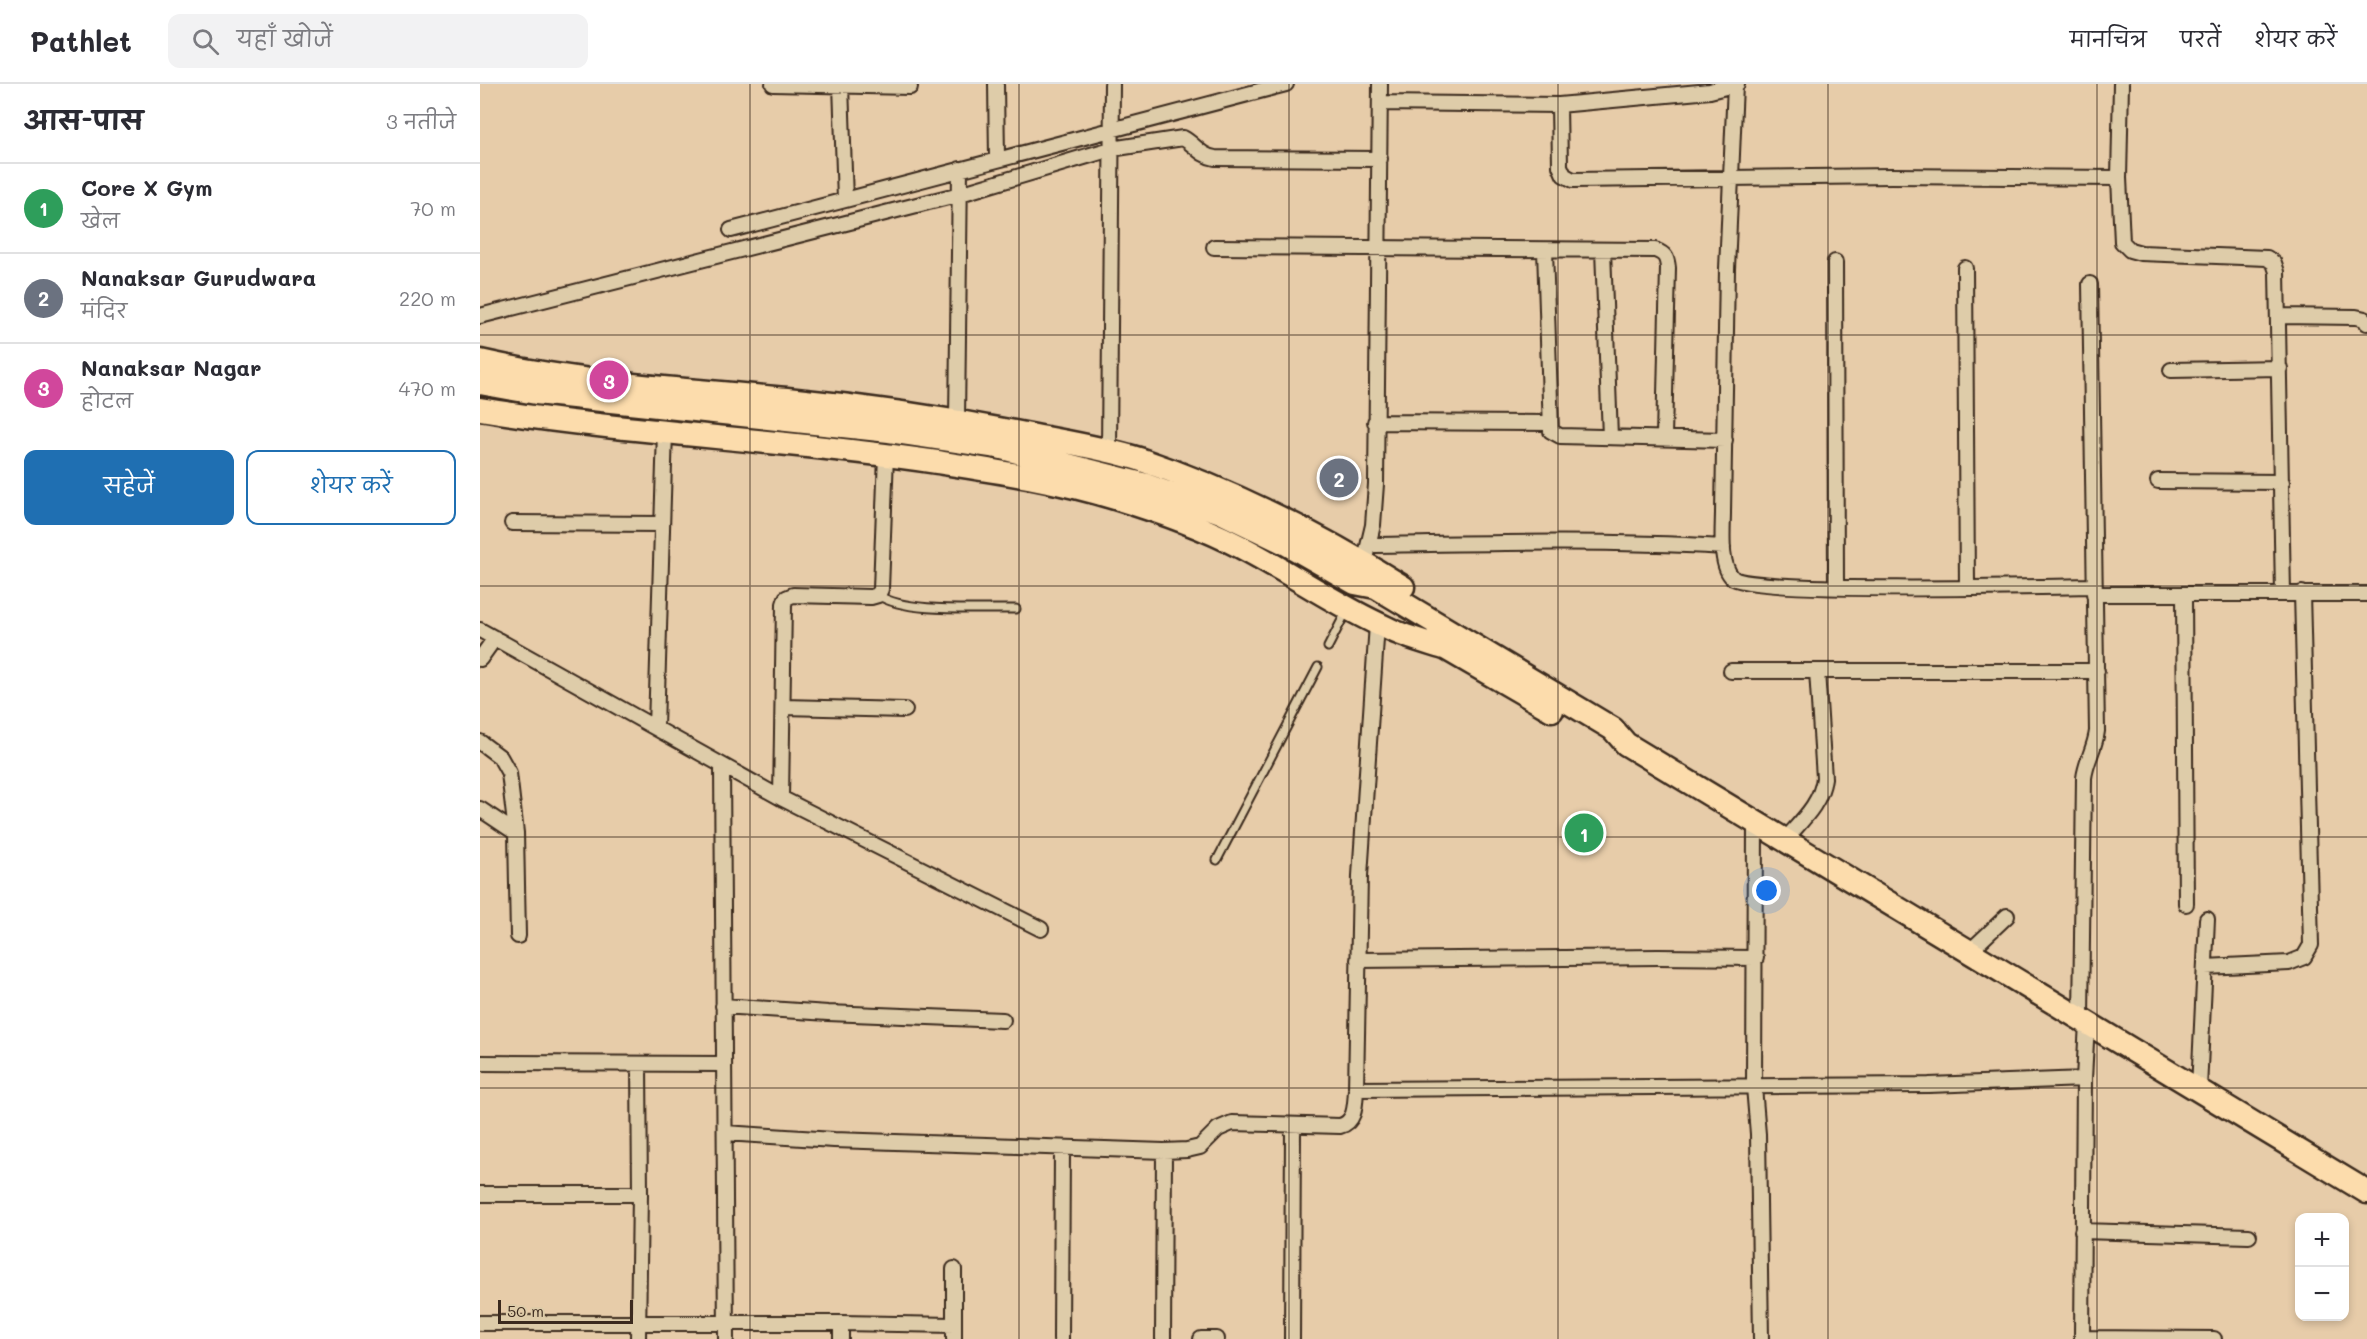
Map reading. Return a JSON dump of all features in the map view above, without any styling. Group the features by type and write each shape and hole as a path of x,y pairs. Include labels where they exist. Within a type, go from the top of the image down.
{"main road":[{"path":"480,361 529,373 675,390 864,407 957,420 1109,451 1221,489 1291,522 1363,564"},
{"path":"480,383 536,393 889,432 998,447 1146,485 1223,513 1282,542 1363,564"},
{"path":"480,409 543,419 886,455 1062,484 1194,524 1261,558 1377,624 1412,638 1449,640"},
{"path":"1363,564 1368,600 1449,640 1552,701 1604,740 1626,744 2367,1191"}],"street":[{"path":"773,84 910,87"},
{"path":"996,84 997,159"},
{"path":"1109,451 1113,84"},
{"path":"731,230 1286,84"},
{"path":"1380,84 1376,484 1363,564 1592,543 1662,543 1723,547"},
{"path":"2121,84 2122,242 2130,250 2142,254 2266,258 2274,263 2277,272 2283,593"},
{"path":"841,85 845,200"},
{"path":"1381,103 1559,105 1710,91 1736,85 1727,269 1723,547 1726,567 1733,578 1747,584 1836,587 1967,587 2184,594 2367,594"},
{"path":"1559,105 1560,166 1564,175 1573,180 1732,177 2120,178"},
{"path":"480,316 960,194 1111,149 1183,138 1191,142 1204,156 1215,158 1380,159"},
{"path":"957,420 960,169"},
{"path":"749,225 753,247"},
{"path":"1214,247 1654,250 1663,253 1667,259 1664,437"},
{"path":"1545,250 1551,432 1554,435 1725,440"},
{"path":"1603,250 1610,437"},
{"path":"1835,262 1836,587"},
{"path":"1965,268 1967,587"},
{"path":"2090,284 2097,670 2096,737 2086,764 2084,778 2082,1338 2214,1339"},
{"path":"2279,316 2356,317 2365,319 2367,323"},
{"path":"2171,370 2280,368"},
{"path":"1375,422 1550,423"},
{"path":"656,727 664,431"},
{"path":"781,798 784,604 786,598 794,595 871,597 878,594 881,589 886,455"},
{"path":"2158,481 2282,482"},
{"path":"512,523 662,524"},
{"path":"2205,967 2289,963 2304,957 2311,945 2302,593"},
{"path":"2184,594 2186,904"},
{"path":"725,1133 834,1140 1164,1151 1200,1147 1218,1129 1232,1123 1340,1126 1348,1124 1352,1118 1356,1089 1360,876 1377,624"},
{"path":"480,630 781,798 1041,929"},
{"path":"480,660 495,638"},
{"path":"1731,671 2097,670"},
{"path":"1785,840 1818,801 1823,791 1817,671"},
{"path":"784,707 904,710"},
{"path":"480,742 500,757 509,772 516,833 518,936"},
{"path":"722,766 726,1339"},
{"path":"480,809 516,833"},
{"path":"1755,822 1754,1087 1758,1134 1761,1339"},
{"path":"1970,951 2007,916"},
{"path":"2199,1089 2207,919"},
{"path":"1358,960 1756,958"},
{"path":"723,1006 1003,1020"},
{"path":"480,1063 724,1064"},
{"path":"638,1339 639,1064"},
{"path":"1356,1089 1929,1085 2084,1079"},
{"path":"1292,1339 1293,1125"},
{"path":"1061,1339 1062,1148"},
{"path":"1163,1339 1164,1151"},
{"path":"480,1194 640,1194"},
{"path":"2082,1231 2249,1236"},
{"path":"480,1323 841,1323 954,1332 954,1269"},
{"path":"841,1323 841,1339"},
{"path":"1201,1339 1217,1339"}],"lane":[{"path":"878,594 887,600 912,606 1016,609"},
{"path":"1328,647 1348,608"},
{"path":"1217,860 1318,667"}],"place":[{"name":"Nanaksar Nagar","path":"609,380"},
{"name":"Nanaksar Gurudwara","path":"1339,478"},
{"name":"Core X Gym","path":"1584,833"}]}
